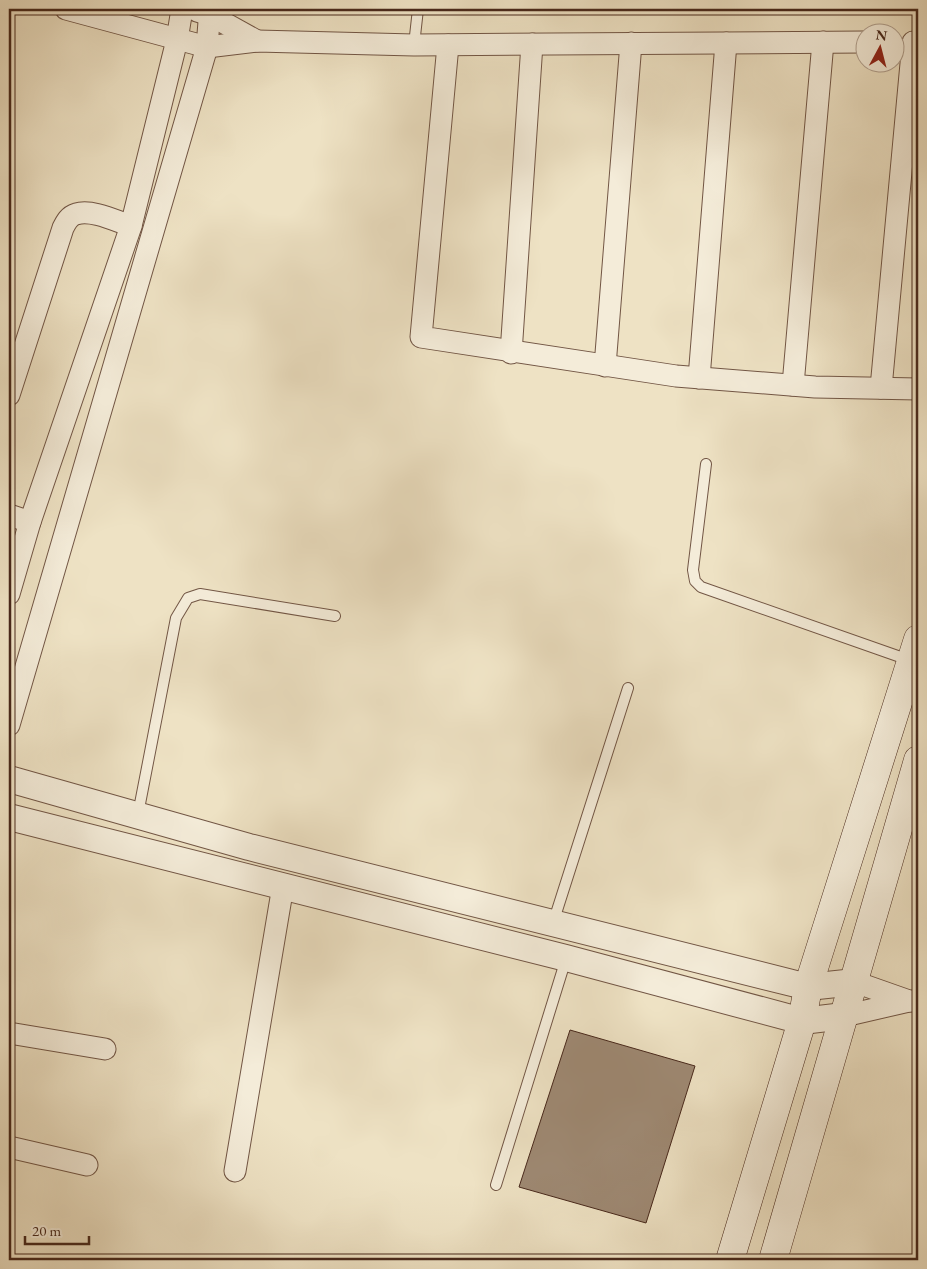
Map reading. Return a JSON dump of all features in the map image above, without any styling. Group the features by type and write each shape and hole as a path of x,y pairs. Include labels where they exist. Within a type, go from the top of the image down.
{"main road":[{"path":"730,1260 802,1021 808,987 915,649"},
{"path":"773,1260 918,760"}],"street":[{"path":"66,9 207,47 258,40 414,45 854,42"},
{"path":"9,594 30,522 131,226 177,40 182,9"},
{"path":"188,9 210,12 258,40"},
{"path":"9,725 207,47 210,12"},
{"path":"881,388 909,41"},
{"path":"793,385 823,42"},
{"path":"699,378 726,43"},
{"path":"511,352 532,44"},
{"path":"605,366 631,44"},
{"path":"448,45 421,337 605,366 699,378 793,385 918,389"},
{"path":"9,395 63,228 70,217 77,213 92,214 131,226"},
{"path":"9,515 30,522"},
{"path":"9,779 249,847 808,987 855,982 914,1001"},
{"path":"9,817 566,958 802,1021 844,1016 914,1001"},
{"path":"235,1170 283,886"},
{"path":"9,1033 105,1049"},
{"path":"9,1147 88,1165"}],"lane":[{"path":"414,45 418,9"},
{"path":"706,464 693,570 695,581 701,587 915,649"},
{"path":"138,814 176,618 188,598 200,594 335,616"},
{"path":"552,923 628,688"},
{"path":"496,1185 566,958"}],"building":[{"path":"570,1030 695,1066 646,1223 519,1187"}]}
